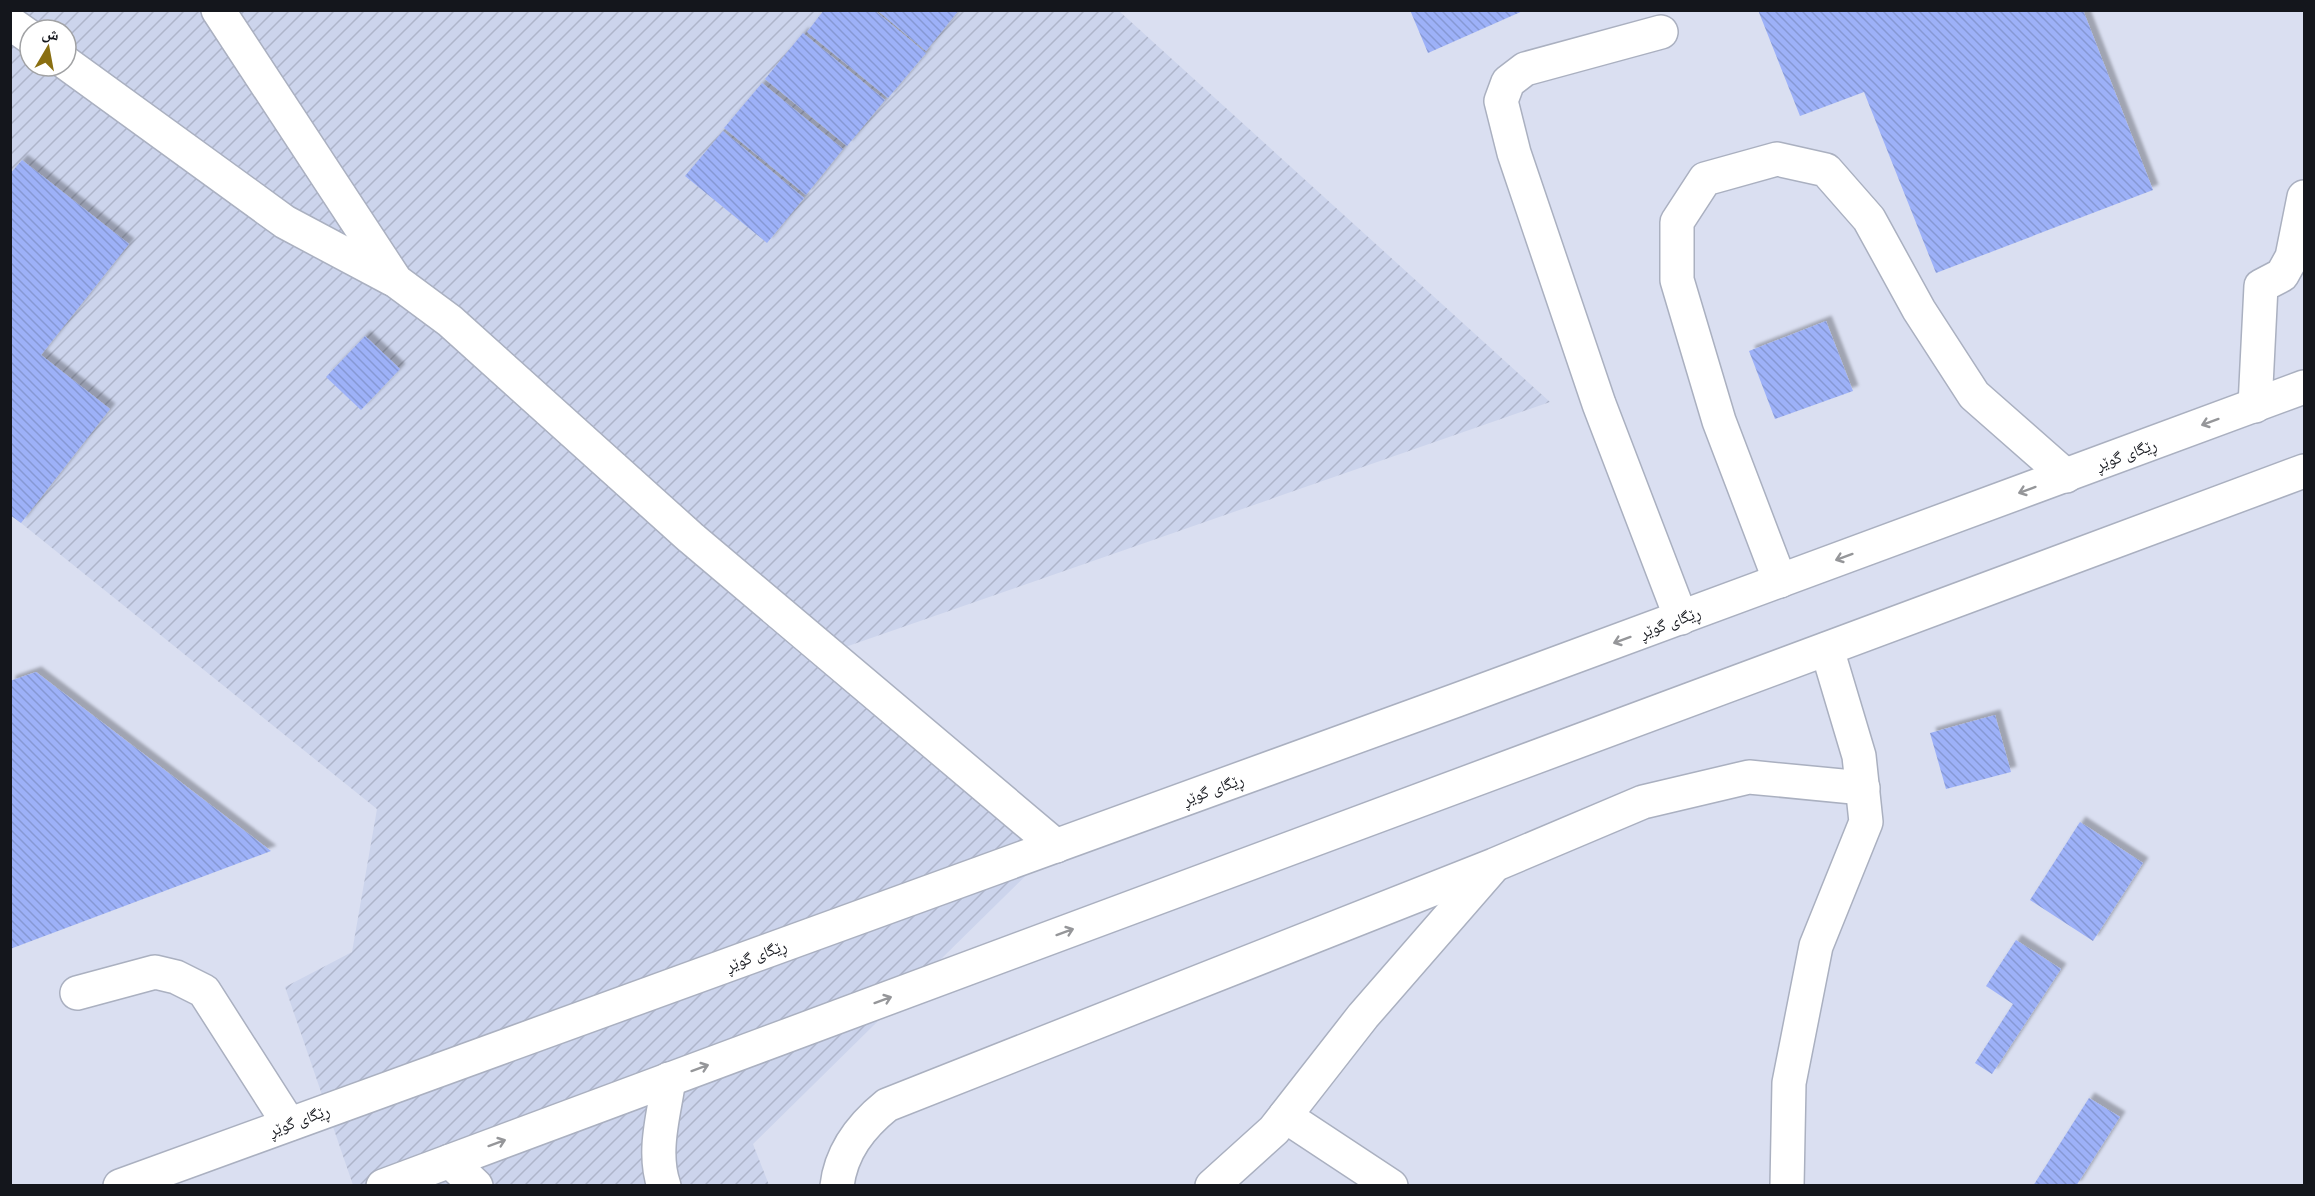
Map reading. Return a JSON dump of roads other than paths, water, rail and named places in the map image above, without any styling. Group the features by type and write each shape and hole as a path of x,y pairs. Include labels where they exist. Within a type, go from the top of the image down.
{"main road":[{"path":"219,10 396,281"},
{"path":"1661,32 1526,69 1508,82 1501,101 1514,153 1599,404 1681,618"},
{"path":"78,72 285,222 396,281 450,321 690,537 1056,846"},
{"path":"1780,581 1719,422 1677,280 1677,222 1705,179 1778,159 1826,170 1869,219 1919,310 1974,395 2066,476"},
{"path":"2255,406 2261,286 2282,275 2292,257 2304,197"},
{"name":"ڕێگای گوێڕ","path":"120,1185 1681,618 2304,387"},
{"path":"383,1185 2304,471"},
{"path":"1786,1185 1789,1083 1816,946 1866,822 1859,756 1827,649"},
{"path":"837,1185 838,1172 864,1123 887,1105 1494,865 1643,802 1749,777 1863,788"},
{"path":"1212,1185 1274,1130 1363,1016 1494,865"},
{"path":"77,993 155,972 176,977 204,992 289,1124"},
{"path":"664,1185 660,1174 659,1143 669,1079"},
{"path":"1286,1116 1391,1185"},
{"path":"450,1161 476,1185"}]}
